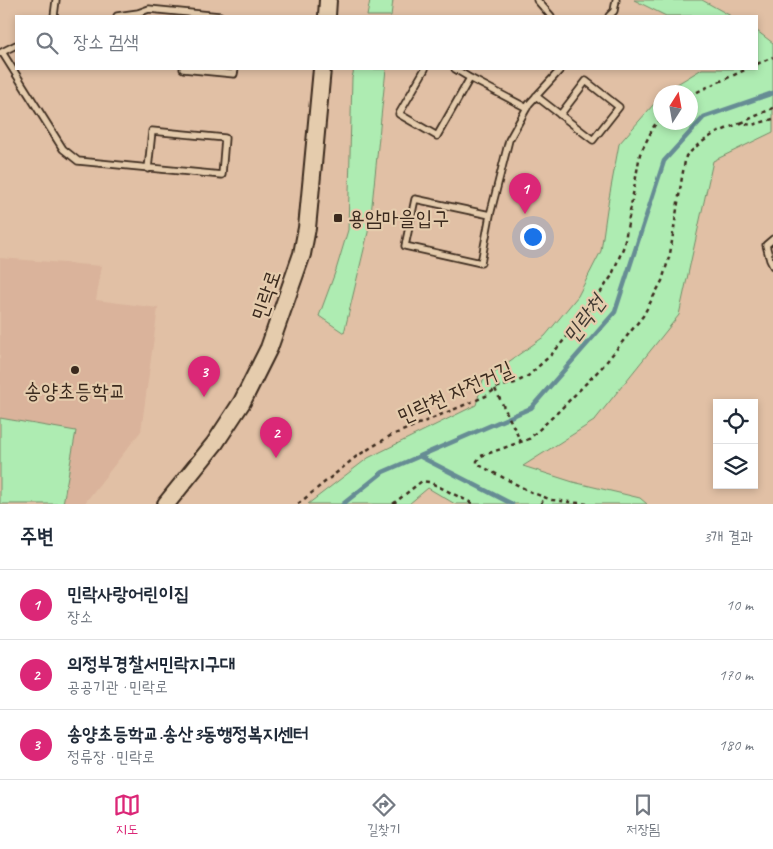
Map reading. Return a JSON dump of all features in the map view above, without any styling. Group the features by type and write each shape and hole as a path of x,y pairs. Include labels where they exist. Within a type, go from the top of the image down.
{"main road":[{"path":"326,15 328,0"},
{"name":"민락로","path":"166,504 215,443 242,402 269,348 302,254 307,228 322,70"}],"lane":[{"path":"54,15 56,0"},
{"path":"537,0 550,15"},
{"path":"610,15 614,11 616,0"},
{"path":"138,14 149,9 210,15"},
{"path":"15,45 1,52 63,149 78,161 148,169 222,175 225,138 152,131 148,169"},
{"path":"193,70 234,74 234,70"},
{"path":"424,70 399,114 437,136 470,78"},
{"path":"457,70 527,108"},
{"path":"490,215 415,199 405,246 481,263 490,215 509,140 529,104 560,70"},
{"path":"536,96 560,115 593,140 619,107 586,81 560,115"},
{"path":"773,239 766,245 773,266"}],"path":[{"path":"758,64 773,57"},
{"path":"698,92 745,70"},
{"path":"587,504 552,500 544,497 476,464 477,461 481,456 529,439 604,365 643,316 662,281 670,254 686,156 714,134 773,108"},
{"path":"740,123 752,125 773,119"},
{"name":"민락천 자전거길","path":"298,504 357,456 390,436 486,396 498,387 516,384 528,376 553,353 585,315 611,278 624,246 640,154 653,128"},
{"path":"495,389 521,442"},
{"path":"393,504 422,481 429,482 474,504"},
{"path":"541,503 544,497"}],"shaded area":[{"name":"송양초등학교","path":"0,258 102,266 96,300 158,308 141,431 84,504 0,504"}],"green space":[{"path":"370,0 393,0 391,15 367,15"},
{"path":"634,0 702,0 729,15 664,15"},
{"path":"758,32 773,43 773,132 713,161 679,315 594,421 523,466 573,482 640,498 647,504 455,504 428,488 409,504 308,504 368,458 476,405 483,380 545,336 578,296 601,251 619,144 653,105 653,130 698,130 698,85 676,85 700,70 758,70"},
{"path":"354,70 386,70 370,224 344,333 319,316 348,230"},
{"path":"0,418 76,431 63,504 0,504"}],"waterway":[{"name":"민락천","path":"343,504 383,472 531,408 615,312 664,161 704,117 773,93"},
{"path":"419,456 512,504"}],"place":[{"name":"민락사랑어린이집","path":"525,214"},
{"name":"용암마을입구","path":"338,218"},
{"name":"송양초등학교","path":"75,370"},
{"name":"송양초등학교.송산3동행정복지센터","path":"204,397"},
{"name":"의정부경찰서민락지구대","path":"276,458"}]}
